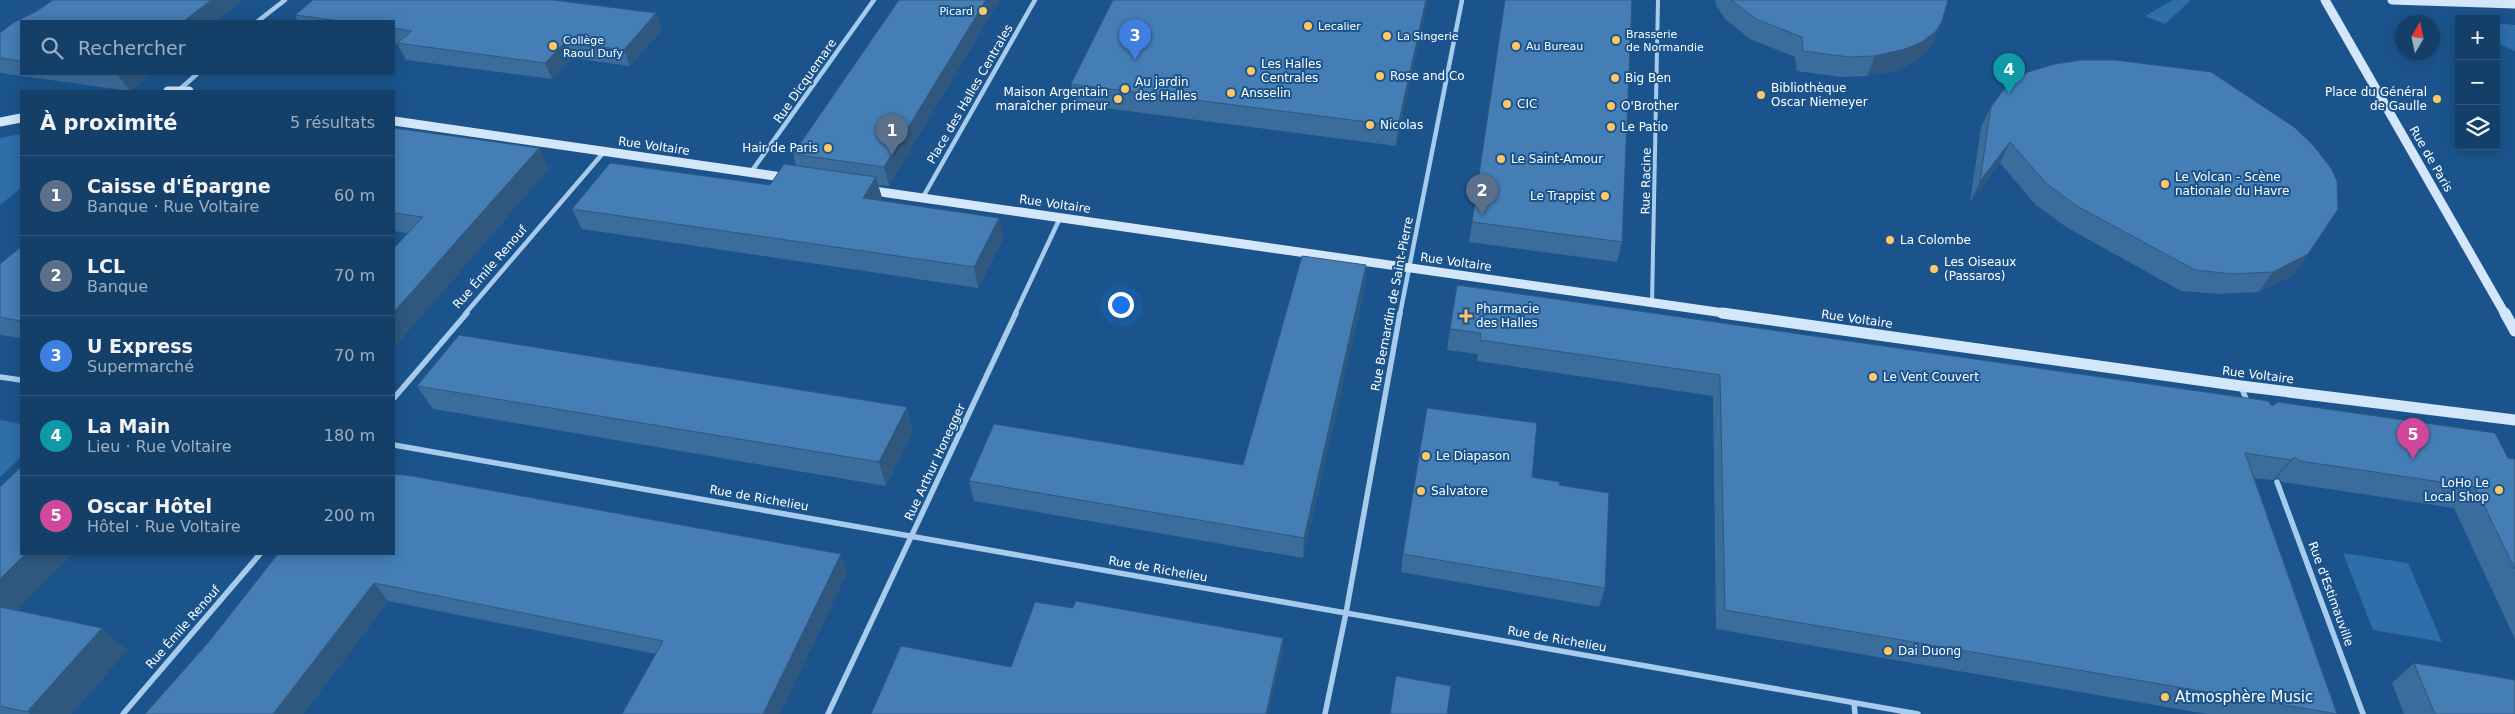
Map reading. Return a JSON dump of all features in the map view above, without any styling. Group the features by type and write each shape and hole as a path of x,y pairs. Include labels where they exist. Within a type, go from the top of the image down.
{"main road":[{"name":"Rue de Paris","path":"2325,0 2515,331"},
{"path":"2392,0 2515,4"},
{"path":"0,122 20,118"},
{"name":"Rue Voltaire","path":"395,121 794,179"},
{"name":"Rue Voltaire","path":"854,188 2241,386 2515,420"}],"street":[{"path":"259,20 285,0"},
{"name":"Rue Dicquemare","path":"751,173 874,0"},
{"name":"Place des Halles Centrales","path":"923,198 1035,0"},
{"name":"Rue Bernardin de Saint-Pierre","path":"1325,714 1346,613 1409,268 1462,0"},
{"name":"Rue Racine","path":"1652,303 1658,0"},
{"path":"179,90 196,75"},
{"name":"Rue Émile Renouf","path":"395,397 604,152"},
{"name":"Rue Arthur Honegger","path":"828,714 1060,218"},
{"path":"0,377 20,380"},
{"path":"2241,386 2252,413"},
{"name":"Rue de Richelieu","path":"395,445 1918,714"},
{"name":"Rue d'Estimauville","path":"2278,482 2363,714"},
{"name":"Rue Émile Renouf","path":"123,714 259,555"},
{"path":"1854,703 1855,714"}],"shaded area":[{"path":"2173,0 2191,0 2165,24 2145,16"},
{"path":"2500,23 2515,25 2515,51 2500,45"},
{"path":"20,134 20,189 0,205 0,138"},
{"path":"0,420 20,424 20,458 0,477"},
{"path":"2343,553 2408,563 2442,642 2373,630"}],"building":[{"path":"53,0 211,0 185,20 20,20 20,61 0,58 0,33 13,23 37,11"},
{"path":"313,0 553,0 656,13 624,50 565,42 545,63 397,43 412,31 395,28 395,20 332,20 295,15"},
{"path":"899,0 986,0 884,167 793,154"},
{"name":"Les Halles Centrales","path":"1113,0 1426,0 1398,126 1071,84"},
{"path":"1505,0 1632,0 1622,242 1472,222"},
{"path":"1731,0 1948,0 1942,21 1936,31 1922,42 1905,49 1875,56 1849,57 1803,51 1802,37 1756,19"},
{"name":"Le Volcan - Scène nationale du Havre","path":"2082,60 2115,60 2211,72 2294,127 2313,145 2331,168 2337,181 2338,209 2308,254 2273,272 2233,274 2195,270 2077,206 2047,184 2010,142 1980,181 1991,107 2008,84 2028,72 2055,64"},
{"path":"395,128 539,148 395,311 395,247 423,217 395,213"},
{"path":"610,163 770,185 784,164 876,177 863,198 999,218 974,267 572,209"},
{"path":"20,248 20,321 0,317 0,264"},
{"path":"1302,256 1366,265 1304,538 969,481 994,424 1243,465"},
{"path":"1457,285 2268,401 2272,406 2278,402 2495,433 2508,458 2515,459 2515,569 2475,487 2300,461 2295,457 2291,460 2245,453 2337,714 1725,610 1720,375 1480,340 1481,333 1450,329"},
{"path":"459,335 907,407 879,462 417,386"},
{"path":"1427,408 1537,423 1532,477 1559,482 1559,485 1609,493 1605,588 1403,554"},
{"path":"20,468 20,555 24,555 0,579 0,487"},
{"path":"395,474 841,554 763,714 622,714 663,641 374,583 273,714 145,714 207,644 277,555 395,555"},
{"path":"1076,601 1283,638 1266,714 871,714 901,646 1011,667 1035,602 1073,608"},
{"path":"0,607 102,628 27,712 0,706"},
{"path":"2414,663 2515,680 2515,714 2435,714"},
{"path":"1396,676 1451,686 1447,714 1390,714"}],"place":[{"name":"Picard","path":"983,11"},
{"name":"Lecalier","path":"1308,26"},
{"name":"La Singerie","path":"1387,36"},
{"name":"Brasserie de Normandie","path":"1616,40"},
{"name":"Collège Raoul Dufy","path":"553,46"},
{"name":"Au Bureau","path":"1516,46"},
{"name":"U Express","path":"1135,60"},
{"name":"Les Halles Centrales","path":"1251,71"},
{"name":"Rose and Co","path":"1380,76"},
{"name":"Big Ben","path":"1615,78"},
{"name":"Au jardin des Halles","path":"1125,89"},
{"name":"Ansselin","path":"1231,93"},
{"name":"La Main","path":"2009,94"},
{"name":"Bibliothèque Oscar Niemeyer","path":"1761,95"},
{"name":"Maison Argentain maraîcher primeur","path":"1118,99"},
{"name":"Place du Général de Gaulle","path":"2437,99"},
{"name":"CIC","path":"1507,104"},
{"name":"O'Brother","path":"1611,106"},
{"name":"Nicolas","path":"1370,125"},
{"name":"Le Patio","path":"1611,127"},
{"name":"Hair de Paris","path":"828,148"},
{"name":"Caisse d'Épargne","path":"892,155"},
{"name":"Le Saint-Amour","path":"1501,159"},
{"name":"Le Volcan - Scène nationale du Havre","path":"2165,184"},
{"name":"Le Trappist","path":"1605,196"},
{"name":"LCL","path":"1482,215"},
{"name":"La Colombe","path":"1890,240"},
{"name":"Les Oiseaux (Passaros)","path":"1934,269"},
{"name":"Pharmacie des Halles","path":"1466,316"},
{"name":"Le Vent Couvert","path":"1873,377"},
{"name":"Le Diapason","path":"1426,456"},
{"name":"Oscar Hôtel","path":"2413,459"},
{"name":"LoHo Le Local Shop","path":"2499,490"},
{"name":"Salvatore","path":"1421,491"},
{"name":"Dai Duong","path":"1888,651"},
{"name":"Atmosphère Music","path":"2165,697"}]}
